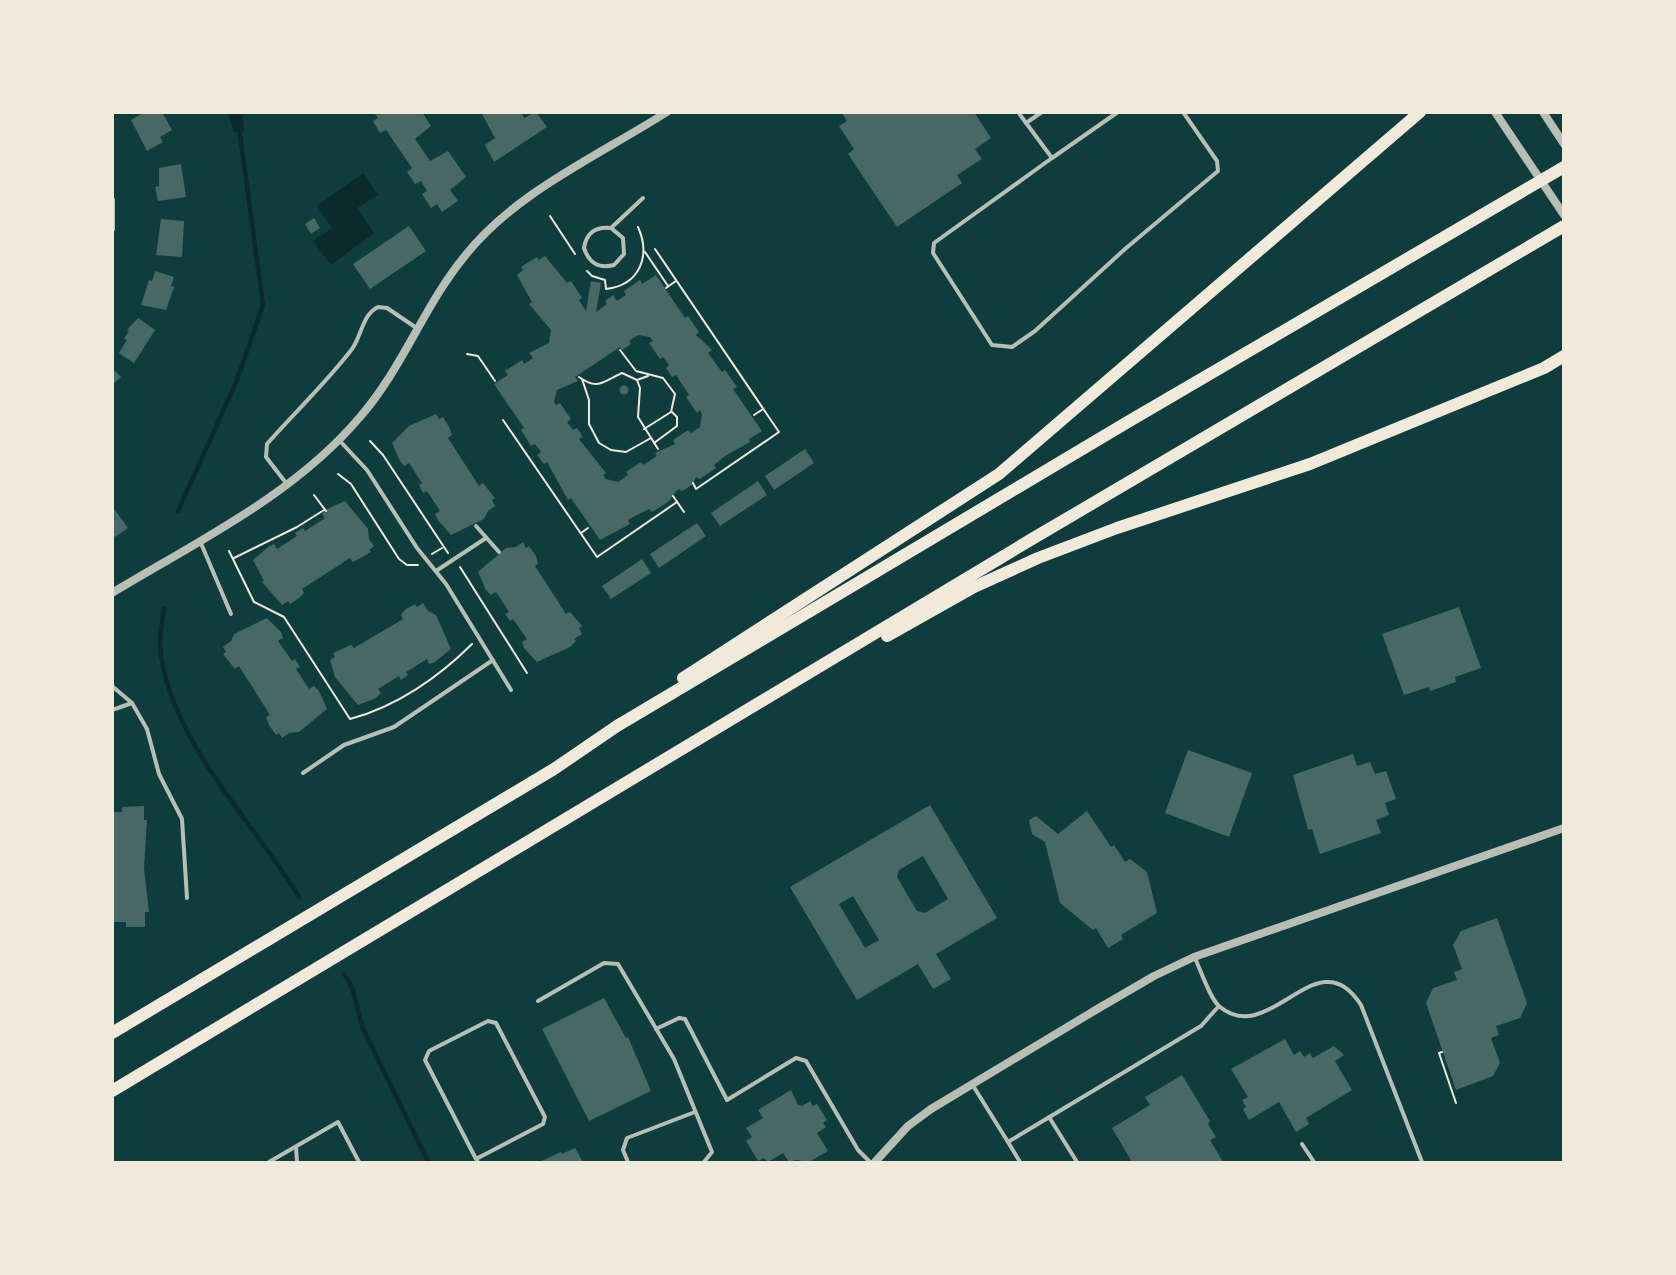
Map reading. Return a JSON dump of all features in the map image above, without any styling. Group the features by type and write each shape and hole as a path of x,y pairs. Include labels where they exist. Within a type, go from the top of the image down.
{"highway":[{"path":"112,1033 544,776 673,684 999,474 1420,112"},
{"path":"617,726 1563,167"},
{"path":"112,1091 1032,539 1563,226"},
{"path":"774,695 836,664 974,587 1038,558 1117,528 1310,464 1544,368 1563,356"},
{"path":"1544,368 1563,364"}],"street":[{"path":"112,593 200,541 287,485 361,417 419,330 464,256 495,223 549,184 667,112"},
{"path":"1495,112 1563,215"},
{"path":"1543,112 1563,144"},
{"path":"112,200 112,229"},
{"path":"874,1162 908,1126 972,1084 1136,987 1194,957 1563,828"}],"lane":[{"path":"1018,112 1052,158"},
{"path":"1026,123 1042,112"},
{"path":"1118,112 934,243 933,253 992,345 1012,346 1035,331 1125,249 1218,171 1217,160 1183,112"},
{"path":"611,228 623,238 624,254 614,265 598,266 587,256 585,240 596,229 611,228 643,198"},
{"path":"287,485 266,457 267,444 338,368 357,341 367,316 378,307 387,308 419,330"},
{"path":"338,439 367,470 417,548 436,571 511,690"},
{"path":"476,526 499,552"},
{"path":"436,571 486,538"},
{"path":"200,541 231,614"},
{"path":"303,773 344,745 394,727 493,660"},
{"path":"112,686 132,703 147,729 159,774 182,819 187,898"},
{"path":"112,710 132,703"},
{"path":"1194,957 1218,1006 1234,1015 1259,1016 1315,983 1335,981 1351,989 1361,1005 1422,1162"},
{"path":"538,1001 604,963 618,964 674,1059 711,1152 704,1162"},
{"path":"1008,1142 1201,1026 1218,1006"},
{"path":"656,1029 679,1018 685,1019 727,1100 796,1058 806,1061 858,1150 870,1162"},
{"path":"488,1021 496,1023 545,1117 543,1124 477,1160 425,1060 429,1051 488,1021"},
{"path":"972,1084 1020,1162"},
{"path":"628,1162 623,1150 627,1138 695,1112"},
{"path":"1049,1117 1077,1162"},
{"path":"269,1162 338,1122 359,1162"},
{"path":"1302,1144 1314,1162"},
{"path":"296,1147 297,1162"}],"path":[{"path":"654,249 779,432 696,489 693,483"},
{"path":"645,252 667,287 676,281"},
{"path":"620,350 636,372 663,378 673,387 675,400 671,412 644,429"},
{"path":"467,354 478,356 495,381"},
{"path":"651,438 626,452 611,450 599,443 589,424 590,406 581,378 596,385 604,384 622,373 637,380 640,387 638,417 658,449"},
{"path":"637,380 649,375"},
{"path":"754,415 764,409"},
{"path":"654,443 677,426 677,417 671,412"},
{"path":"503,420 597,557 677,502"},
{"path":"338,474 351,484 399,559 407,565 416,564 422,571"},
{"path":"234,558 325,511 314,495"},
{"path":"673,496 684,512"},
{"path":"581,533 588,528"},
{"path":"229,551 254,602 284,617 350,719 378,711 391,704 440,672 472,644"},
{"path":"1442,1052 1438,1053 1456,1103"}],"water":[{"path":"228,113 242,113 244,131 234,132"},
{"path":"363,173 378,195 357,208 374,233 331,265 313,241 332,228 317,206"}],"building":[{"path":"145,112 162,112 172,130 160,137 163,142 147,151 131,120"},
{"path":"374,112 422,112 431,126 415,139 430,161 448,151 466,177 450,190 458,201 442,212 437,204 431,208 422,194 427,191 421,181 415,184 407,172 412,168 386,130 380,133 373,121 378,118"},
{"path":"481,112 521,112 524,118 536,112 547,127 494,162 485,145 495,138"},
{"path":"974,112 991,138 975,149 982,159 957,175 962,183 897,227 848,154 854,149 839,126 847,121 842,113"},
{"path":"181,164 186,197 158,201 155,187 159,186 159,168"},
{"path":"314,218 320,228 311,234 305,224"},
{"path":"161,219 184,221 182,257 156,255"},
{"path":"409,226 426,251 370,289 353,264"},
{"path":"545,256 567,283 571,281 582,298 579,300 586,311 591,281 601,283 596,312 607,304 605,301 613,295 617,301 626,295 624,291 640,280 642,284 656,275 685,318 688,316 699,332 696,335 712,350 708,353 722,372 725,370 737,387 733,389 762,431 749,439 750,442 725,456 714,465 716,468 700,479 696,477 692,485 682,491 678,489 668,502 652,512 649,509 628,520 630,524 600,540 571,498 568,500 547,462 544,464 537,455 541,452 535,444 531,446 521,430 524,428 494,384 508,375 505,371 522,360 524,364 533,358 529,353 549,343 551,330 529,304 532,302 517,275 523,270 521,267 537,257 539,260","holes":["638,335 650,337 653,341 649,343 660,359 663,357 669,365 666,368 672,377 676,375 689,395 686,397 697,413 700,410 702,414 700,427 691,433 688,430 673,440 675,444 655,453 657,456 643,465 641,462 626,472 628,475 618,482 606,479 603,475 606,473 579,439 583,437 577,428 573,430 567,422 571,419 560,403 556,405 554,402 557,390 578,381 575,377 620,347 622,350"]},
{"path":"155,271 174,277 171,286 174,287 166,310 141,305 149,280 152,281"},
{"path":"138,318 155,330 134,363 119,353 127,340 124,339 129,331 127,330"},
{"path":"112,368 121,377 112,385"},
{"path":"624,385 629,390 624,395 619,390"},
{"path":"436,414 439,419 443,417 449,427 452,435 448,438 479,486 483,483 495,498 492,500 495,506 488,511 484,519 451,535 435,514 440,511 427,491 423,493 419,485 422,483 409,463 404,466 400,461 392,443 409,426"},
{"path":"805,449 814,463 774,490 765,476"},
{"path":"758,481 767,495 720,526 711,513"},
{"path":"345,501 368,529 369,539 374,546 369,550 371,552 353,562 350,558 302,589 304,593 298,599 290,604 288,601 282,605 262,582 264,581 253,560 274,544 277,549 297,536 295,533 303,528 305,531 325,518 322,514 327,509"},
{"path":"112,506 128,528 115,537 112,533"},
{"path":"697,523 706,536 659,568 650,554"},
{"path":"523,542 526,548 529,546 536,556 538,564 535,566 566,614 570,612 582,626 579,628 582,634 574,639 576,641 570,647 537,662 524,648 522,642 527,639 513,619 510,621 505,614 509,612 496,592 491,595 486,590 478,572 506,548 516,547"},
{"path":"642,559 651,573 611,599 602,586"},
{"path":"423,603 428,611 436,615 451,649 435,662 429,664 427,659 406,672 408,675 401,680 399,676 378,689 381,693 376,698 358,705 335,677 330,660 335,657 333,653 351,645 354,648 403,619 401,615 406,609"},
{"path":"1459,607 1481,668 1455,677 1456,682 1430,691 1429,687 1404,695 1382,634"},
{"path":"267,618 281,632 283,638 278,641 292,661 295,659 300,667 296,669 309,689 314,686 319,691 327,709 299,732 289,733 282,738 279,733 276,735 269,725 266,717 270,715 239,666 235,669 223,654 226,652 223,647 231,641 234,634"},
{"path":"1188,750 1252,773 1229,837 1165,813"},
{"path":"1353,754 1357,766 1370,762 1375,774 1386,771 1396,799 1385,803 1389,815 1376,820 1381,833 1320,854 1312,829 1308,830 1293,775"},
{"path":"930,805 997,918 936,954 951,979 933,989 918,964 857,1000 790,887","holes":["923,856 948,899 925,913 917,911 897,877 899,870","853,896 879,940 865,948 839,904"]},
{"path":"144,806 144,820 147,820 144,868 149,912 145,912 145,927 126,927 126,922 112,922 112,812 122,812 122,807"},
{"path":"1087,811 1111,847 1114,845 1125,862 1130,859 1147,872 1157,913 1121,935 1123,939 1108,948 1096,928 1093,930 1060,903 1045,842 1032,834 1029,820 1036,816 1058,834"},
{"path":"1497,918 1527,1003 1520,1018 1496,1026 1499,1035 1491,1038 1500,1063 1493,1076 1456,1090 1426,1003 1433,988 1457,980 1454,972 1462,969 1453,945 1461,931"},
{"path":"604,998 626,1038 628,1037 651,1091 589,1121 542,1029"},
{"path":"1285,1039 1294,1055 1300,1051 1304,1057 1310,1053 1313,1058 1334,1046 1344,1055 1335,1061 1352,1090 1306,1118 1309,1124 1296,1132 1279,1102 1249,1120 1243,1109 1246,1107 1242,1100 1248,1097 1231,1069"},
{"path":"1182,1075 1210,1121 1208,1124 1216,1137 1210,1140 1223,1162 1132,1162 1112,1128 1150,1105 1145,1097"},
{"path":"791,1090 798,1105 802,1106 810,1101 813,1106 817,1104 827,1120 823,1123 826,1127 817,1133 828,1151 809,1162 796,1160 789,1162 783,1153 768,1162 764,1158 758,1161 746,1141 752,1137 746,1128 763,1118 758,1110"},
{"path":"575,1148 583,1162 539,1162 561,1152 562,1154"}],"waterway":[{"path":"178,511 237,380 263,305 239,127"},
{"path":"164,608 160,645 166,679 178,712 194,745 214,777 299,897"},
{"path":"344,974 352,987 362,1026 428,1162"}]}
